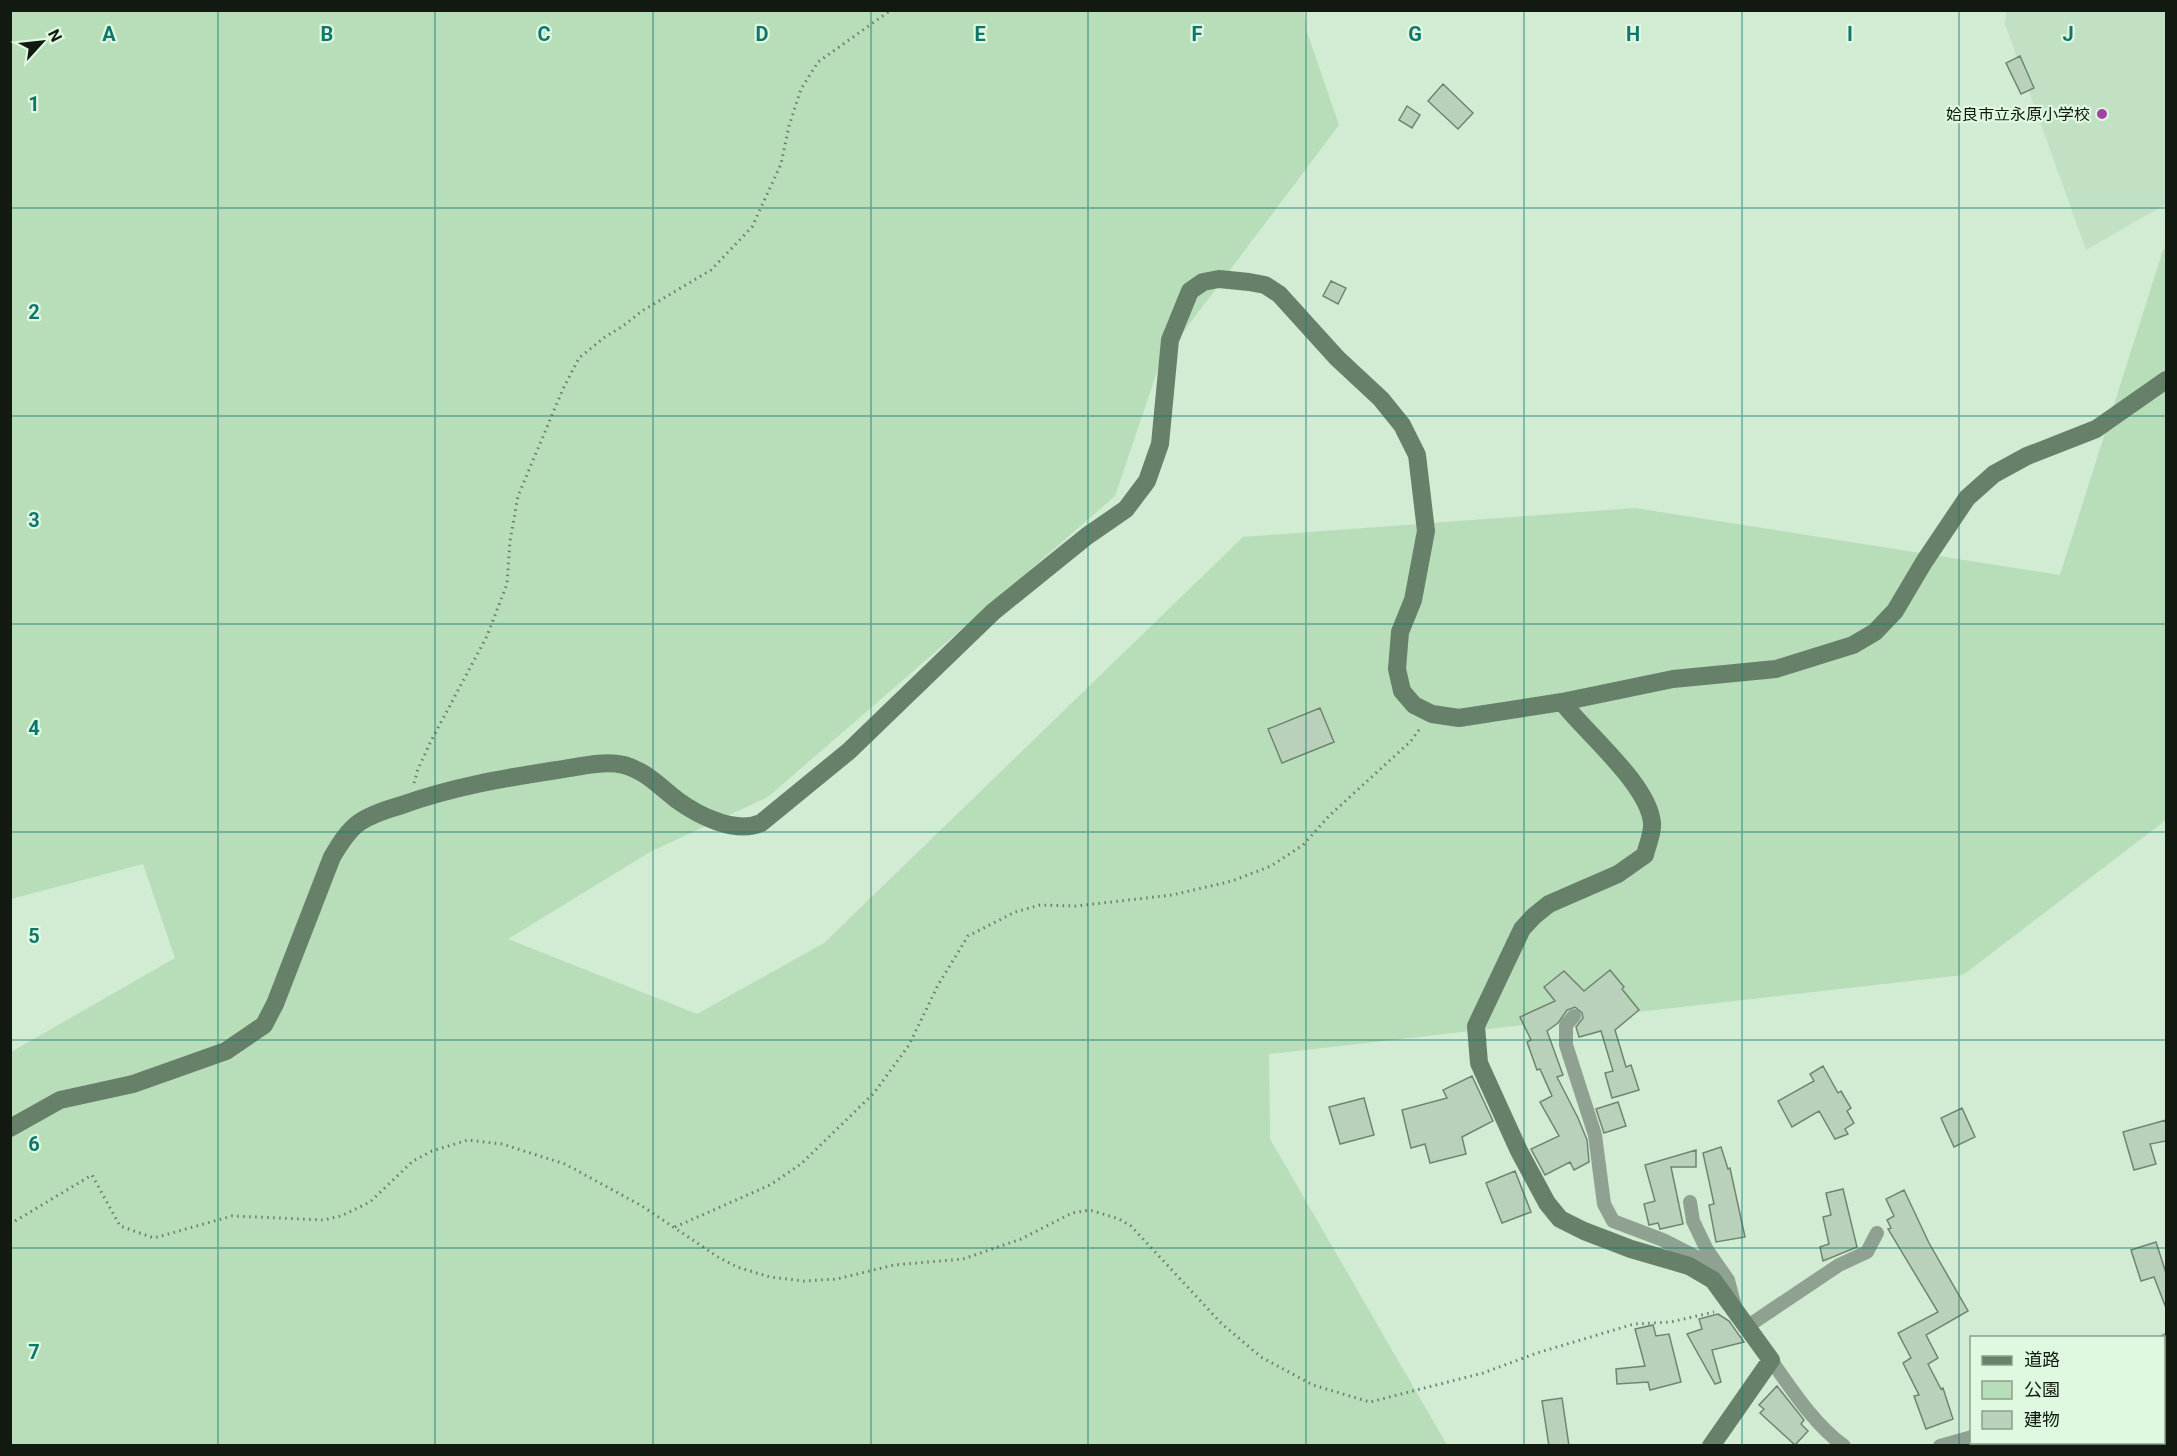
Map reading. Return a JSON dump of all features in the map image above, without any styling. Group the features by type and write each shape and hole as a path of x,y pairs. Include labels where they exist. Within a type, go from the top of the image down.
{"street":[{"path":"10,1128 60,1100 133,1084 226,1051 264,1025 275,1004 332,857 359,822 409,802 451,790 535,773 601,764 623,765 642,772 680,802 717,822 741,828 761,823 849,751 993,612 1087,536 1126,509 1147,481 1160,444 1170,340 1190,291 1203,282 1219,279 1264,285 1279,294 1336,358 1381,399 1402,425 1417,454 1426,531 1413,600 1400,632 1397,669 1402,691 1414,705 1432,714 1459,718 1562,702 1673,679 1776,669 1853,645 1875,632 1895,611 1924,562 1967,498 1994,474 2027,456 2097,429 2166,380"},
{"path":"1562,702 1624,771 1643,797 1652,824 1645,855 1618,874 1550,904 1522,929 1476,1026 1479,1063 1519,1151 1547,1203 1560,1219 1631,1249 1689,1266 1711,1279 1748,1326 1790,1388 1832,1437 1844,1446"},
{"path":"1574,1016 1566,1025 1566,1045 1595,1134 1604,1204 1608,1213 1613,1221 1621,1226 1663,1240 1706,1262 1711,1279"},
{"path":"1690,1202 1693,1221 1702,1240 1728,1280 1734,1307"},
{"path":"1748,1326 1848,1260 1867,1252 1877,1233"},
{"path":"1712,1446 1771,1360"},
{"path":"1940,1446 1970,1437"}],"path":[{"path":"409,802 418,769 487,636 507,584 510,541 518,496 563,389 579,358 642,311 711,270 752,227 780,164 801,89 818,62 891,10"},
{"path":"675,1227 770,1185 801,1164 873,1093 909,1045 938,985 968,936 1015,912 1040,905 1076,906 1172,895 1232,880 1270,866 1303,845 1329,816 1411,741 1432,714"},
{"path":"10,1224 92,1175 120,1226 154,1238 232,1216 324,1220 341,1216 370,1202 413,1161 432,1151 468,1140 502,1144 564,1164 642,1206 717,1257 737,1267 770,1277 804,1281 837,1279 894,1265 963,1259 1021,1239 1072,1214 1090,1210 1119,1219 1131,1226 1221,1323 1261,1357 1313,1385 1370,1402 1483,1373 1537,1353 1634,1324 1671,1322 1734,1307"}],"shaded area":[{"name":"姶良市立永原小学校","path":"2006,11 2166,11 2166,204 2086,250 2005,24"}],"green space":[{"path":"11,11 1304,11 1307,32 1339,125 1160,363 1115,496 768,797 650,852 508,939 697,1014 824,943 1243,537 1635,508 2060,575 2163,250 2166,248 2166,820 1963,975 1269,1054 1270,1139 1447,1445 11,1445 11,1052 175,958 143,864 11,899"}],"building":[{"path":"2020,56 2034,88 2021,94 2006,63"},
{"path":"1443,84 1473,113 1458,129 1428,101"},
{"path":"1407,106 1420,115 1412,128 1399,120"},
{"path":"1331,281 1346,288 1338,304 1323,296"},
{"path":"1320,708 1334,742 1282,763 1268,729"},
{"path":"1610,970 1639,1010 1615,1030 1626,1067 1631,1065 1639,1090 1612,1098 1605,1073 1613,1071 1601,1031 1579,1037 1576,1027 1583,1018 1582,1013 1575,1007 1567,1010 1558,1023 1547,1031 1563,1075 1557,1077 1587,1140 1589,1162 1574,1170 1570,1162 1545,1175 1531,1149 1559,1136 1540,1102 1552,1096 1540,1069 1537,1070 1527,1042 1531,1040 1520,1017 1555,1001 1544,987 1564,971 1584,991"},
{"path":"1823,1066 1838,1093 1841,1091 1851,1108 1847,1111 1854,1123 1845,1129 1848,1134 1835,1139 1819,1111 1792,1127 1778,1101 1814,1081 1810,1074"},
{"path":"1472,1076 1493,1121 1462,1137 1466,1154 1430,1163 1425,1144 1411,1148 1402,1110 1447,1098 1443,1090"},
{"path":"1364,1098 1374,1135 1340,1144 1329,1107"},
{"path":"1618,1102 1626,1126 1604,1133 1596,1109"},
{"path":"1962,1108 1975,1137 1954,1147 1941,1118"},
{"path":"2166,1120 2166,1141 2150,1144 2156,1164 2134,1170 2123,1132"},
{"path":"1721,1147 1728,1169 1730,1168 1745,1237 1716,1242 1709,1205 1714,1204 1703,1153"},
{"path":"1696,1150 1696,1167 1671,1167 1683,1224 1660,1229 1658,1223 1649,1225 1644,1204 1655,1201 1645,1165"},
{"path":"1515,1171 1531,1212 1502,1223 1486,1183"},
{"path":"1843,1189 1857,1247 1823,1261 1820,1247 1829,1244 1823,1217 1831,1215 1826,1193"},
{"path":"1904,1190 1929,1243 1968,1311 1926,1335 1938,1358 1928,1364 1941,1389 1943,1388 1953,1419 1926,1429 1914,1396 1919,1395 1903,1363 1911,1358 1898,1333 1938,1312 1888,1229 1891,1228 1887,1220 1894,1216 1886,1199"},
{"path":"2156,1242 2166,1273 2166,1308 2154,1277 2141,1281 2131,1250"},
{"path":"1718,1314 1729,1321 1744,1342 1712,1350 1721,1382 1715,1384 1687,1334 1702,1329 1699,1319"},
{"path":"1653,1325 1656,1336 1669,1334 1681,1382 1650,1390 1648,1382 1617,1384 1616,1369 1645,1366 1635,1329"},
{"path":"1777,1386 1804,1420 1801,1424 1808,1431 1795,1445 1760,1413 1764,1409 1759,1405"},
{"path":"1562,1398 1569,1446 1549,1446 1542,1401"}],"place":[{"name":"姶良市立永原小学校","path":"2102,114"}]}
